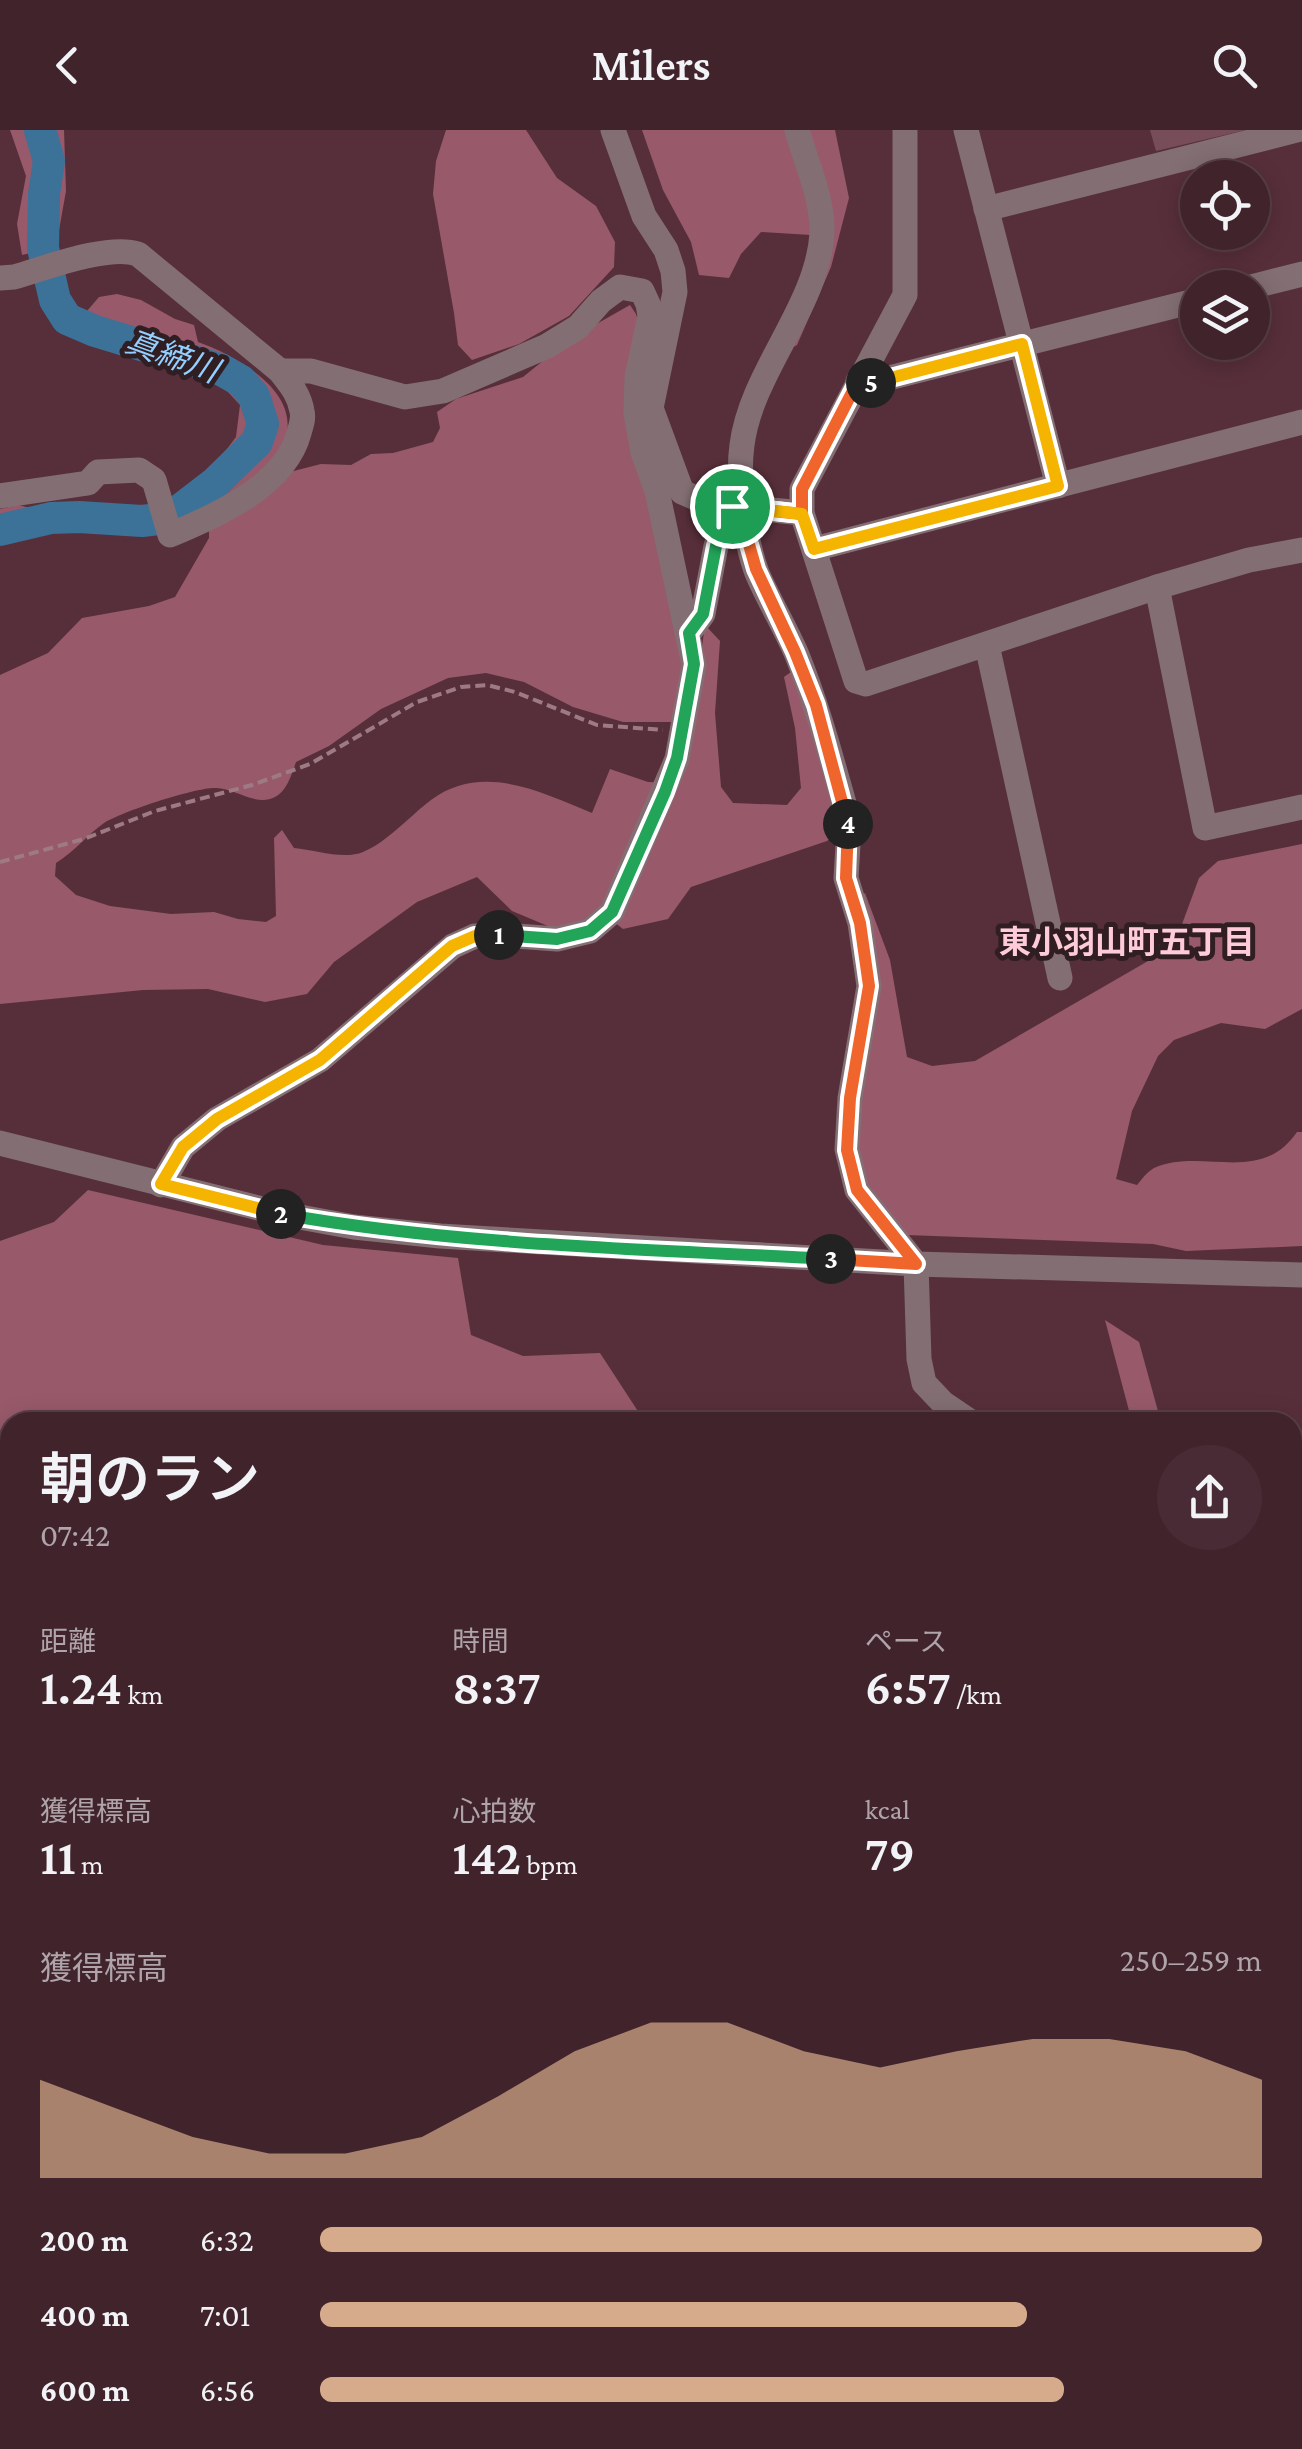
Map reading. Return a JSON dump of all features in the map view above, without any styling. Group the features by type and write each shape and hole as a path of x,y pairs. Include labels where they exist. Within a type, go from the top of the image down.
{"street":[{"path":"613,130 644,216 666,250 673,271 675,292 651,408 682,492 738,507 802,514"},
{"path":"797,130 818,199 822,234 814,271 762,381 747,423 738,507 756,569 816,705 847,814 846,878 860,923 869,986 850,1098 847,1150 857,1190 916,1264 919,1359 924,1383 956,1412"},
{"path":"904,130 904,295 802,489 802,514 856,681 866,684 1157,587 1249,560 1302,550"},
{"path":"966,130 1058,486"},
{"path":"986,209 1296,130"},
{"path":"0,278 109,252 126,250 138,254 280,371 296,392 304,416 295,450 274,476 212,518 170,535 154,480 139,470 98,472 88,482 0,496"},
{"path":"1270,282 1302,274"},
{"path":"161,1184 183,1147 217,1119 320,1060 452,946 475,936 557,939 590,931 612,912 677,758 694,664 657,491 643,452 636,414 637,377 650,316 642,292 620,286 578,326 546,346 443,390 405,396 311,371 280,371"},
{"path":"858,381 869,383 1180,304"},
{"path":"814,549 1302,422"},
{"path":"689,633 703,614 716,546 738,507"},
{"path":"1157,587 1205,828 1302,807"},
{"path":"988,645 1060,978"},
{"path":"0,1144 278,1214 423,1234 916,1264 1302,1274"}],"path":[{"path":"0,862 84,840 156,811 252,785 310,764 416,702 461,687 487,685 514,692 596,725 683,730"}],"shaded area":[{"path":"10,130 64,130 66,191 56,247 22,255 17,224 26,176"},
{"path":"446,130 526,130 557,178 596,206 615,242 614,267 569,316 519,344 472,360 458,345 433,194 436,161"},
{"path":"642,130 835,130 849,198 831,267 797,345 786,351 811,235 761,232 741,254 729,278 699,275 691,242 663,190"},
{"path":"1150,130 1246,130 1156,151"},
{"path":"117,294 141,300 194,325 198,342 238,361 265,381 283,405 287,418 282,474 321,464 351,465 371,454 393,453 433,442 440,428 437,412 456,399 523,377 570,339 630,305 641,330 687,669 676,722 623,722 573,707 524,682 486,673 448,678 381,709 329,746 296,762 287,784 276,797 263,800 223,789 206,789 159,801 104,823 56,863 55,876 76,895 110,906 171,914 214,912 266,922 276,916 274,838 282,830 294,848 355,854 381,842 431,800 471,783 512,784 592,813 610,769 648,782 676,783 705,625 720,641 715,713 721,787 733,803 787,805 801,788 795,728 784,677 795,669 844,828 827,841 691,887 668,919 623,929 600,911 587,928 555,929 512,911 477,877 417,902 334,962 307,994 265,1002 208,989 143,990 0,1004 0,675 48,653 82,618 149,606 175,597 209,538 209,507 192,495 236,437 240,405 217,380 147,344 86,319 87,311 99,297"},
{"path":"18,505 34,509 33,529 0,541 0,509"},
{"path":"1302,844 1302,1009 1265,1029 1221,1023 1174,1040 1158,1056 1132,1111 1116,1179 1137,1185 1154,1168 1173,1163 1248,1162 1266,1157 1302,1132 1302,1246 1186,1251 1153,1244 906,1235 858,1171 861,896 865,893 890,960 907,1057 932,1066 975,1061 1174,946 1199,878 1218,861"},
{"path":"88,1190 323,1245 458,1258 471,1335 523,1356 600,1353 638,1412 0,1412 0,1241 54,1222"},
{"path":"1105,1320 1139,1342 1158,1412 1129,1412"}],"waterway":[{"name":"真締川","path":"0,530 51,518 167,518 215,483 257,442 263,424 254,396 241,381 220,369 67,319 55,300 43,248 49,161 40,130"}],"district":[{"name":"東小羽山町五丁目","path":"1127,942"}],"route":[{"path":"732,506 716,546 703,614 689,633 694,664 677,758 612,912 590,931 557,939 475,936 452,946 320,1060 217,1119 183,1147 161,1184 278,1214 354,1227 440,1236 916,1264 857,1190 847,1150 850,1098 869,986 860,923 846,878 847,814 816,705 756,569 746,534 744,508 802,514 802,489 858,381 869,383 1022,344 1058,486 814,549 802,514 732,506"}]}
